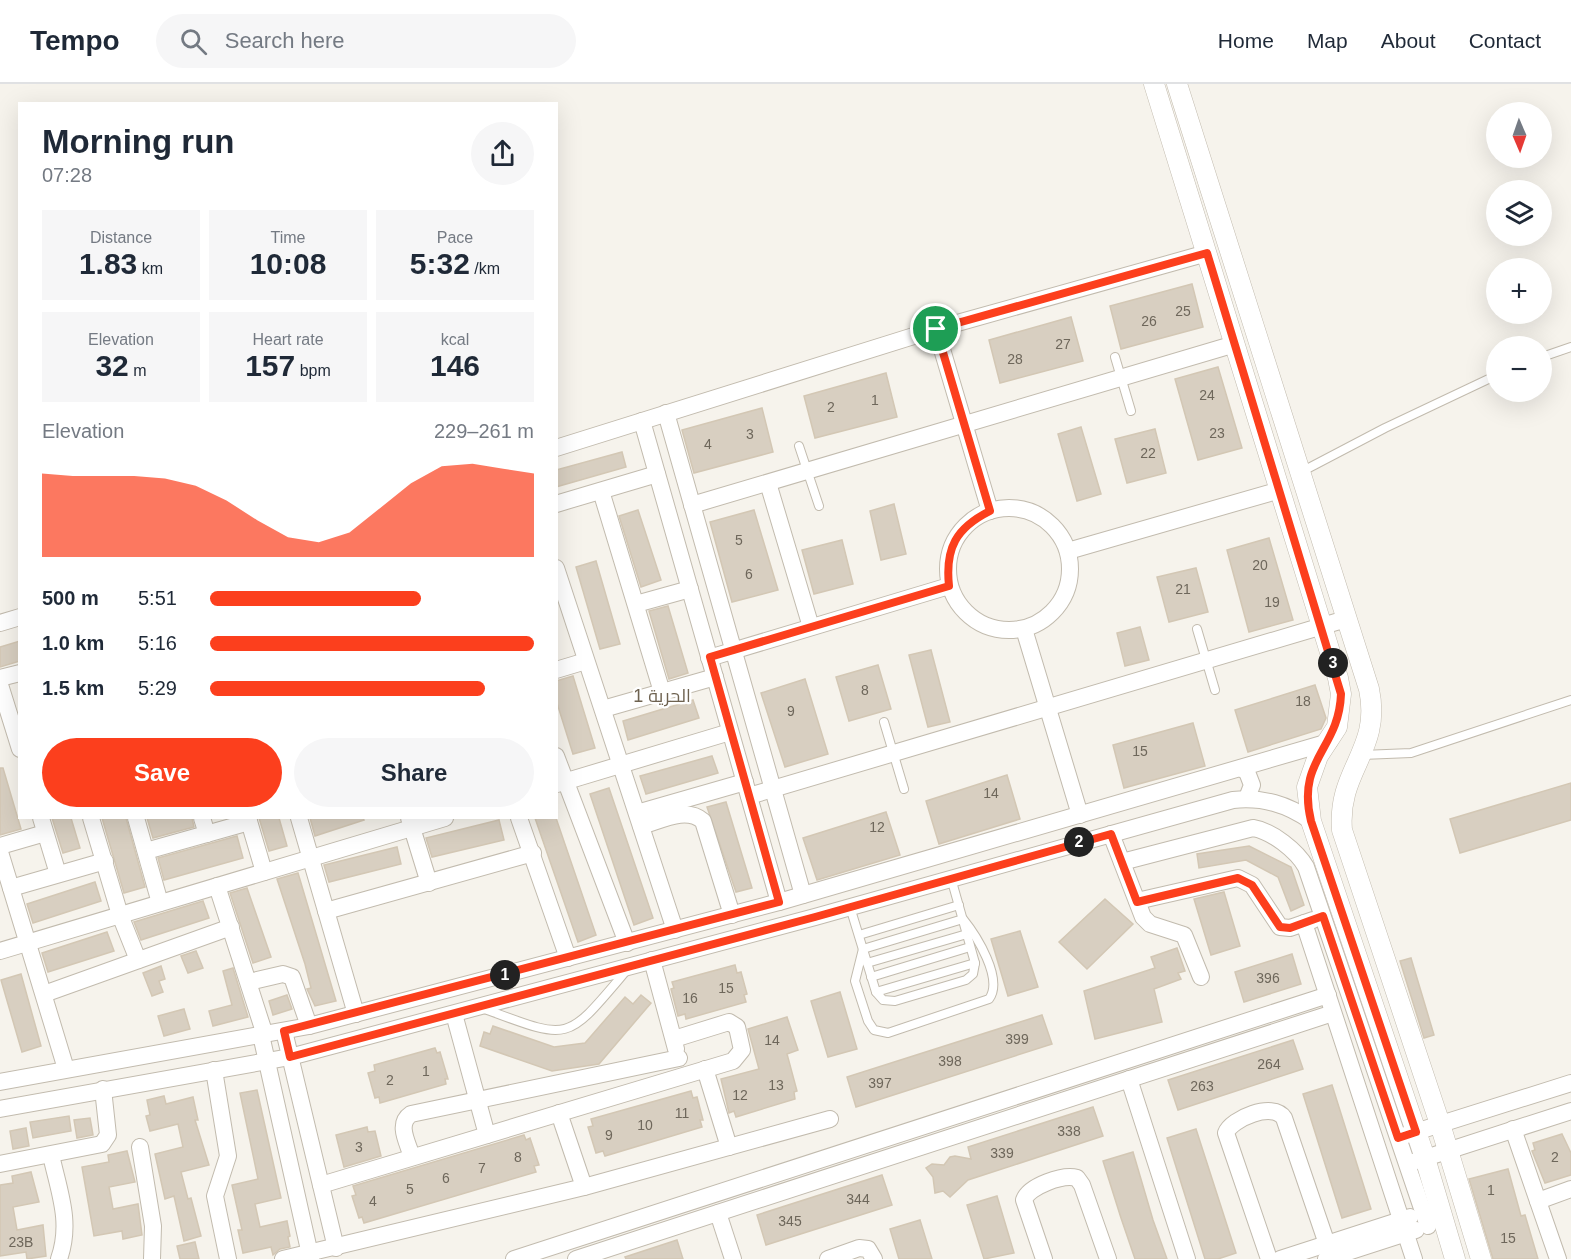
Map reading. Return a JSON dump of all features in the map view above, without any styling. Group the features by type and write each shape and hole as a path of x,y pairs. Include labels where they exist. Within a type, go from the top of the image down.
{"street":[{"path":"1154,84 1341,694 1339,719 1329,742 1314,763 1307,787 1311,821 1407,1135"},
{"path":"1180,85 1203,166 1372,702 1371,729 1362,755 1347,781 1342,797 1342,830 1440,1124 1481,1259"},
{"path":"1182,173 1203,166"},
{"path":"558,447 936,329 1207,253"},
{"path":"936,329 990,511"},
{"path":"693,506 1235,344"},
{"path":"666,413 803,895"},
{"path":"642,421 779,902"},
{"path":"558,503 657,474"},
{"path":"768,483 811,627"},
{"path":"1068,551 1280,490"},
{"path":"602,491 662,692"},
{"path":"1010,507 1037,515 1060,534 1068,551 1071,571 1067,591 1050,615 1024,629 1005,631 978,622 957,603 949,586 949,558 960,532 973,519 990,511 1010,507"},
{"path":"558,574 675,930"},
{"path":"710,657 949,586"},
{"path":"636,604 690,589"},
{"path":"0,623 18,618"},
{"path":"639,820 747,789 773,789 1346,619"},
{"path":"1024,629 1080,814"},
{"path":"558,669 586,661"},
{"path":"0,678 18,674"},
{"path":"603,709 715,676"},
{"path":"0,685 18,742"},
{"path":"561,783 730,732"},
{"path":"0,1082 284,1031 356,1014 779,902 1329,742"},
{"path":"558,767 561,783 627,943"},
{"path":"1241,768 1247,772 1252,785 1247,798"},
{"path":"0,1110 103,1089 290,1057 1247,798 1281,804 1311,821"},
{"path":"681,807 705,825 732,915"},
{"path":"91,819 120,915 138,960"},
{"path":"136,819 160,903"},
{"path":"299,819 356,1014"},
{"path":"0,951 310,858 410,822 436,819"},
{"path":"519,819 568,958"},
{"path":"146,851 205,826 248,820 264,872"},
{"path":"410,822 429,883"},
{"path":"0,846 43,825 58,874"},
{"path":"1122,862 1248,829 1259,829 1300,857 1306,867 1407,1135 1433,1216 1455,1259"},
{"path":"1111,834 1146,921 1184,934 1201,977"},
{"path":"0,852 66,1069"},
{"path":"326,911 532,853"},
{"path":"11,888 105,861"},
{"path":"1137,902 1238,878 1252,885 1280,927 1287,929 1323,916"},
{"path":"217,886 249,982 263,1035 311,1257"},
{"path":"1304,923 1414,1259"},
{"path":"44,994 231,927"},
{"path":"652,960 684,1076"},
{"path":"249,982 283,974 292,977 309,1026"},
{"path":"514,1259 1328,995"},
{"path":"576,1259 1333,1012"},
{"path":"454,1014 487,1135"},
{"path":"321,1185 733,1061 740,1055 743,1046 735,1025 726,1023 674,1039"},
{"path":"284,1031 336,1248"},
{"path":"412,1157 403,1127 407,1116 476,1098 679,1058"},
{"path":"705,1069 729,1147"},
{"path":"214,1070 228,1156 215,1196 228,1259"},
{"path":"1129,1079 1187,1259"},
{"path":"1407,1135 1571,1083"},
{"path":"0,1164 97,1146 106,1140 108,1129 103,1089"},
{"path":"276,1103 300,1097"},
{"path":"1269,1259 1226,1133 1234,1122 1269,1109 1278,1111 1284,1118 1327,1255"},
{"path":"1416,1161 1571,1110"},
{"path":"559,1113 584,1187"},
{"path":"283,1259 311,1257 336,1248 584,1187 830,1119"},
{"path":"1513,1129 1558,1259"},
{"path":"141,1147 153,1226 152,1259"},
{"path":"51,1155 66,1226 66,1239 59,1259"},
{"path":"1044,1259 1024,1200 1032,1190 1068,1176 1077,1178 1082,1185 1108,1259"},
{"path":"1538,1201 1571,1189"},
{"path":"718,1213 733,1259"},
{"path":"1280,1259 1327,1255 1433,1216"},
{"path":"828,1259 859,1248 868,1249 874,1259"}],"lane":[{"path":"1552,354 1571,347"},
{"path":"1115,357 1131,411"},
{"path":"1299,474 1385,428 1486,380"},
{"path":"799,446 819,506"},
{"path":"1197,629 1215,690"},
{"path":"1362,755 1411,753 1571,700"},
{"path":"884,722 904,789"},
{"path":"850,907 876,992 883,1000 895,1001 966,980 973,974 975,963 951,878"},
{"path":"859,935 958,905"},
{"path":"863,949 963,919"},
{"path":"863,949 855,976 868,1021 878,1032 893,1031 984,1002 992,995 993,979 981,945 963,919"},
{"path":"867,963 967,934"},
{"path":"871,977 970,947"},
{"path":"876,992 975,963"},
{"path":"479,1007 536,1028 559,1031 581,1022 630,966"}],"building":[{"path":"1192,284 1203,327 1121,349 1110,306"},
{"path":"1071,317 1083,361 1000,383 989,340"},
{"path":"1218,367 1242,448 1198,460 1175,379"},
{"path":"886,373 897,417 815,438 804,396"},
{"path":"762,408 773,452 694,473 682,430"},
{"path":"1081,427 1101,494 1077,501 1058,434"},
{"path":"1155,429 1166,473 1127,483 1115,439"},
{"path":"622,452 626,467 558,486 558,469"},
{"path":"894,504 906,554 881,560 870,511"},
{"path":"638,510 661,580 641,587 619,516"},
{"path":"754,510 778,590 732,602 710,522"},
{"path":"1269,538 1293,620 1249,632 1227,550"},
{"path":"842,540 853,584 814,594 802,550"},
{"path":"596,561 620,644 600,649 576,567"},
{"path":"1196,568 1208,612 1169,622 1157,577"},
{"path":"668,606 688,673 669,679 649,611"},
{"path":"1140,627 1149,660 1125,666 1117,633"},
{"path":"18,642 18,662 0,667 0,647"},
{"path":"931,650 950,722 928,727 909,655"},
{"path":"878,665 891,709 849,721 836,677"},
{"path":"573,676 595,748 573,754 558,706 558,680"},
{"path":"805,679 828,754 785,767 761,693"},
{"path":"1315,685 1326,718 1321,729 1248,752 1235,710"},
{"path":"693,700 699,718 628,740 623,721"},
{"path":"1193,723 1205,766 1124,788 1113,745"},
{"path":"712,756 718,773 646,794 640,776"},
{"path":"0,768 3,768 21,829 0,835"},
{"path":"1007,775 1020,819 939,844 926,801"},
{"path":"1571,783 1571,820 1460,853 1450,819"},
{"path":"609,788 653,918 634,925 590,794"},
{"path":"726,802 752,888 736,892 707,807"},
{"path":"886,812 900,855 817,880 803,838"},
{"path":"52,819 71,819 80,848 63,853"},
{"path":"102,819 126,819 145,887 124,893"},
{"path":"147,819 192,819 194,827 153,838"},
{"path":"259,819 279,819 287,846 269,851"},
{"path":"310,819 364,820 315,836"},
{"path":"535,819 556,819 596,935 578,942"},
{"path":"499,820 504,840 432,857 426,838"},
{"path":"237,836 243,858 164,880 158,858"},
{"path":"1249,846 1291,867 1304,905 1291,911 1278,877 1246,860 1199,868 1197,854"},
{"path":"397,847 401,864 329,882 324,865"},
{"path":"298,873 336,1001 315,1006 307,989 311,988 305,964 277,879"},
{"path":"95,882 101,901 33,923 27,904"},
{"path":"247,888 271,957 253,963 230,893"},
{"path":"1224,892 1240,946 1211,955 1194,899"},
{"path":"1105,899 1133,924 1087,969 1059,942"},
{"path":"203,901 209,918 141,940 134,922"},
{"path":"1020,931 1038,987 1008,996 991,939"},
{"path":"107,932 114,951 48,972 42,953"},
{"path":"1177,948 1185,971 1178,973 1181,979 1154,989 1162,1022 1095,1039 1084,991 1155,968 1151,957"},
{"path":"196,951 203,968 188,973 181,956"},
{"path":"1292,954 1301,984 1244,1002 1235,972"},
{"path":"1411,958 1434,1035 1424,1038 1400,961"},
{"path":"735,965 737,973 741,972 747,994 744,995 746,1002 686,1019 685,1014 678,1016 671,989 674,988 672,982"},
{"path":"161,966 165,979 159,981 163,992 152,996 143,973"},
{"path":"233,968 248,1017 213,1026 209,1011 232,1005 223,971"},
{"path":"21,974 41,1046 22,1052 1,980"},
{"path":"840,992 857,1049 828,1057 811,1001"},
{"path":"287,995 292,1009 273,1015 269,1001"},
{"path":"641,995 651,1003 599,1064 552,1071 480,1046 484,1032 490,1034 493,1026 554,1047 585,1043 625,997 633,1004"},
{"path":"184,1009 190,1029 164,1036 158,1016"},
{"path":"1042,1015 1052,1044 856,1107 847,1077"},
{"path":"787,1017 798,1050 787,1054 797,1091 794,1092 795,1099 736,1117 734,1111 729,1113 721,1079 759,1069 748,1029"},
{"path":"1293,1040 1303,1069 1178,1110 1168,1080"},
{"path":"435,1048 437,1053 440,1052 448,1079 445,1079 446,1084 380,1103 379,1097 375,1098 368,1073 375,1071 374,1065"},
{"path":"1332,1085 1371,1209 1342,1218 1303,1094"},
{"path":"257,1090 281,1198 255,1204 260,1227 287,1221 290,1236 288,1237 290,1247 280,1249 273,1255 271,1247 243,1253 238,1230 242,1230 232,1185 258,1179 240,1093"},
{"path":"691,1091 693,1098 697,1097 703,1120 700,1120 702,1127 605,1156 603,1151 596,1153 588,1127 593,1126 591,1119"},
{"path":"164,1096 166,1104 193,1097 198,1120 195,1120 209,1165 181,1172 201,1236 184,1241 174,1196 165,1199 155,1154 183,1147 178,1124 150,1131 146,1116 150,1115 147,1100"},
{"path":"1093,1107 1103,1136 968,1180 950,1197 943,1191 935,1193 933,1177 926,1168 932,1164 944,1165 950,1157 955,1156 971,1159 968,1147"},
{"path":"69,1116 71,1131 33,1138 30,1122"},
{"path":"90,1118 93,1135 77,1138 74,1120"},
{"path":"367,1127 368,1132 375,1131 381,1156 344,1167 336,1135"},
{"path":"26,1128 29,1146 13,1149 10,1131"},
{"path":"1196,1129 1236,1253 1218,1259 1205,1259 1167,1138"},
{"path":"1562,1134 1571,1153 1571,1175 1545,1183 1532,1151 1535,1150 1533,1143"},
{"path":"524,1135 526,1140 530,1138 539,1165 534,1166 536,1172 364,1223 362,1217 359,1218 352,1196 356,1195 353,1186"},
{"path":"127,1151 135,1182 109,1187 113,1209 138,1204 142,1235 123,1239 122,1231 94,1236 82,1167 109,1162 108,1155"},
{"path":"1133,1152 1167,1259 1135,1259 1121,1218 1103,1161"},
{"path":"1508,1169 1521,1216 1525,1215 1538,1259 1493,1259 1469,1179"},
{"path":"31,1172 39,1202 13,1207 17,1230 43,1225 46,1256 27,1259 26,1252 0,1256 0,1185 13,1183 12,1176"},
{"path":"882,1175 892,1205 766,1245 757,1215"},
{"path":"997,1196 1014,1253 984,1259 967,1205"},
{"path":"920,1220 932,1259 899,1259 890,1229"},
{"path":"677,1240 683,1259 626,1259 625,1257"},
{"path":"195,1242 199,1259 180,1259 177,1246"}],"district":[{"name":"الحرية 1","path":"662,696"}],"route":[{"path":"1207,253 1341,694 1341,711 1336,727 1329,742 1318,756 1307,787 1307,804 1311,821 1416,1132 1398,1138 1323,916 1287,929 1280,927 1252,885 1238,878 1137,902 1111,834 815,917 290,1057 284,1031 779,902 710,657 949,586 947,567 951,549 960,532 973,519 990,511 936,329 1207,253"}]}
